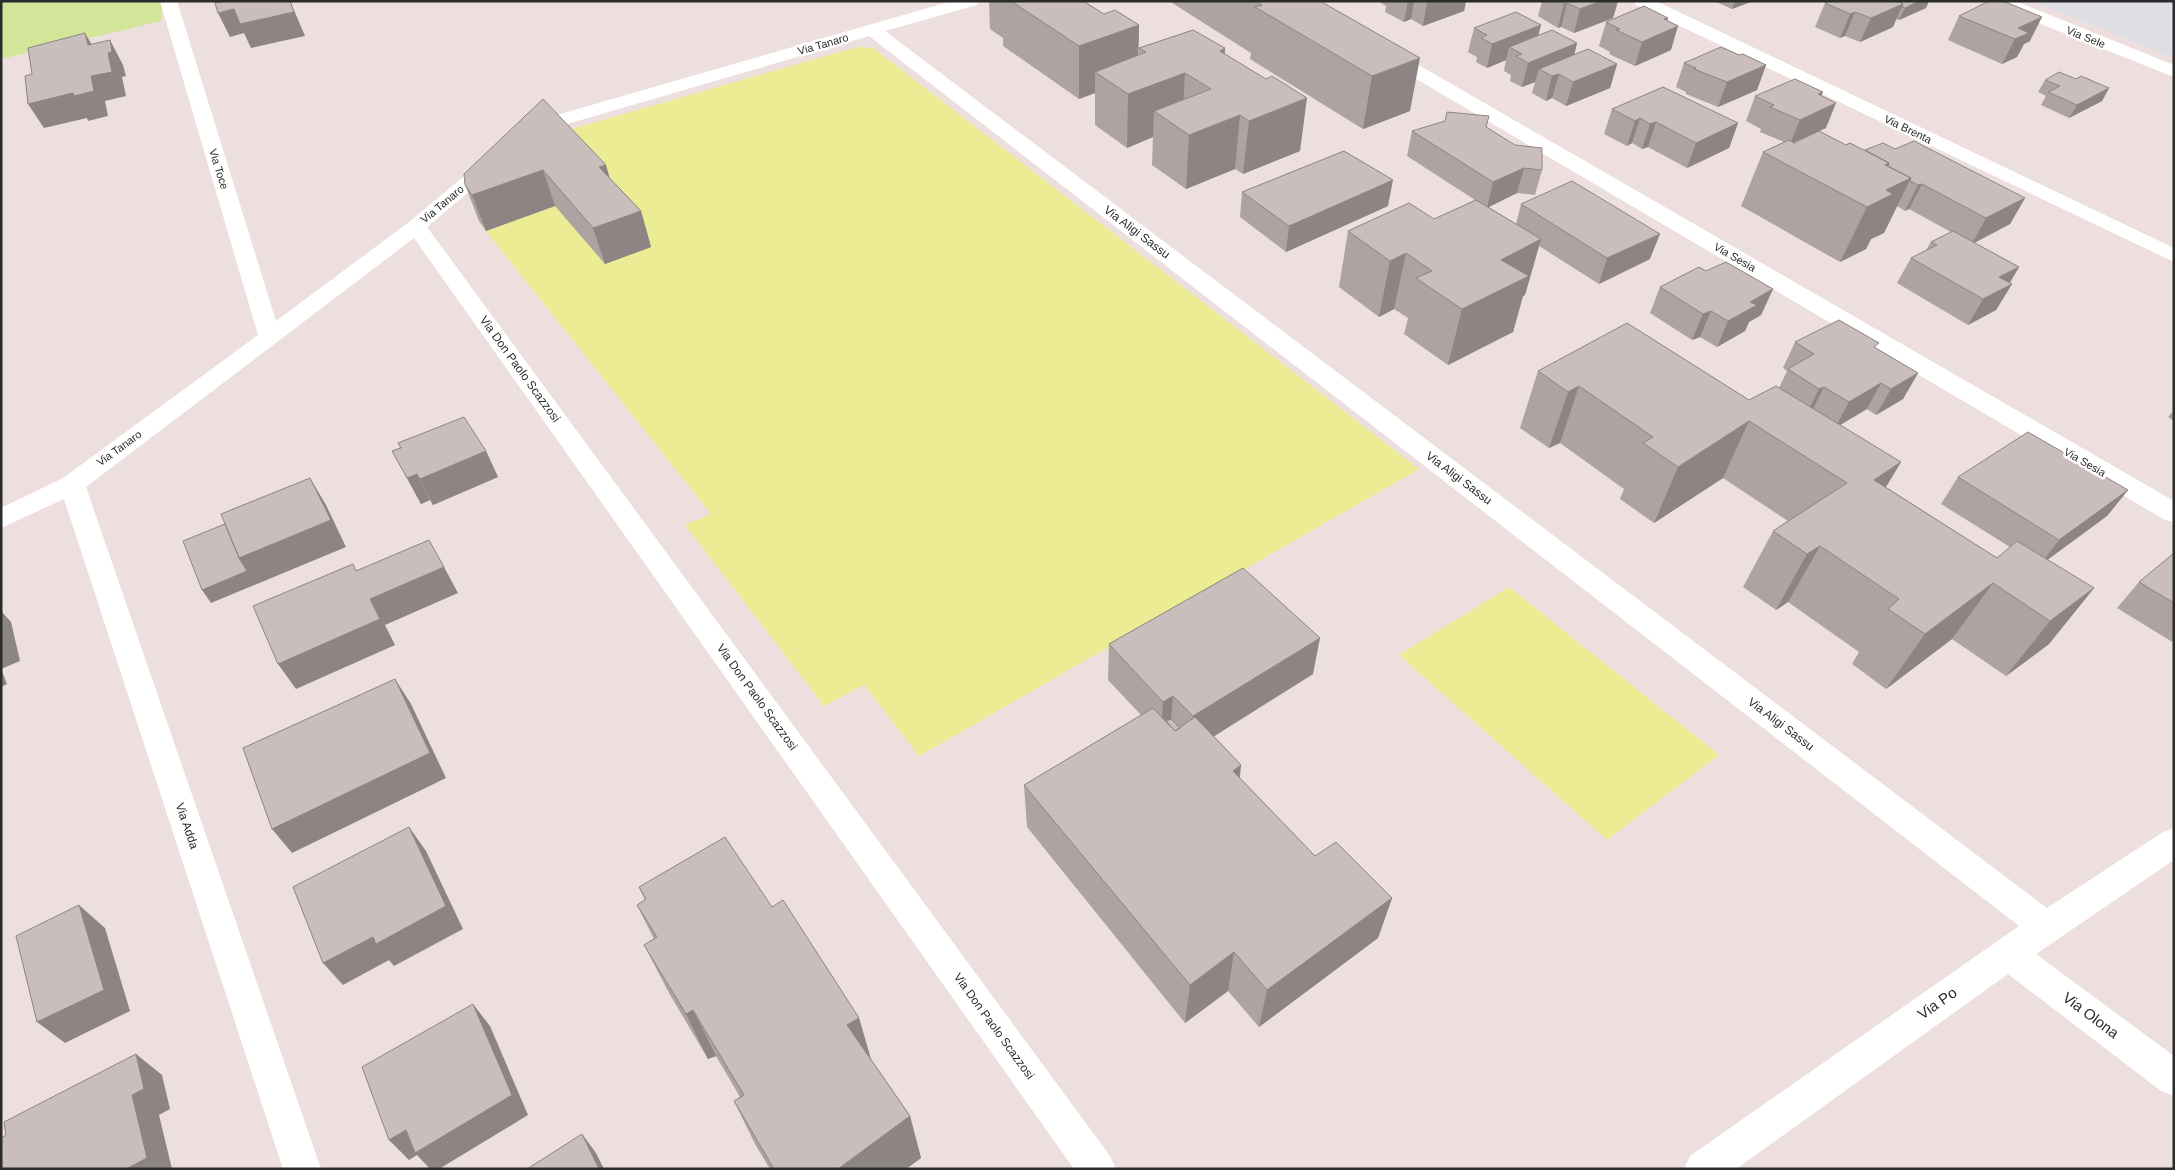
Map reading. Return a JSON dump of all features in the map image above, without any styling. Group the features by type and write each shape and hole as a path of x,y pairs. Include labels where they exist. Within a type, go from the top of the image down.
{"street":[{"name":"Via Toce","path":"168,1 270,337"},
{"name":"Via Tanaro","path":"1,519 72,484 416,226 531,131 550,123 971,1"},
{"name":"Via Brenta","path":"1642,1 2174,256"},
{"name":"Via Sele","path":"1999,1 2174,72"},
{"name":"Via Aligi Sassu","path":"872,30 2046,926"},
{"name":"Via Sesia","path":"1366,41 2174,513"},
{"name":"Via Don Paolo Scazzosi","path":"416,226 1097,1169"},
{"name":"Via Adda","path":"72,484 302,1169"},
{"name":"Via Po","path":"1703,1169 2046,926 2174,842"},
{"name":"Via Olona","path":"2008,953 2174,1078"}],"shaded area":[{"path":"2032,1 2174,1 2174,58"},
{"path":"857,47 873,48 1419,469 919,756 864,685 824,706 685,525 711,514 486,231 479,221 478,210 554,134"},
{"path":"1509,587 1719,755 1607,840 1399,655"}],"green space":[{"path":"1,1 163,1 161,21 1,59"}],"building":[{"path":"224,1 290,1 294,12 240,24 234,9 218,13 215,3"},
{"path":"1011,1 1083,1 1104,14 1115,10 1139,25 1079,46"},
{"path":"1255,1 1320,1 1420,58 1372,76 1255,7 1262,5"},
{"path":"1560,1 1601,1 1580,9"},
{"path":"1829,1 1898,1 1903,4 1871,18 1855,12 1850,14 1825,3"},
{"path":"1898,1 1919,1 1905,8"},
{"path":"1989,1 2003,1 2042,17 2018,28 2029,33 2015,39 1959,16"},
{"path":"1644,6 1668,18 1664,19 1678,26 1642,42 1616,30 1620,29 1606,22"},
{"path":"1516,12 1541,25 1492,44 1481,38 1487,35 1474,28"},
{"path":"1193,30 1225,48 1220,51 1266,79 1272,76 1307,98 1249,121 1240,115 1189,135 1154,111 1211,89 1185,73 1128,94 1095,72 1146,52 1139,48"},
{"path":"1552,30 1577,43 1528,63 1516,56 1522,54 1509,47"},
{"path":"85,33 88,45 110,40 112,52 108,53 112,72 91,76 94,91 74,96 73,93 28,104 25,76 32,74 28,48"},
{"path":"1721,47 1739,55 1743,54 1766,65 1727,82 1684,63"},
{"path":"1588,49 1617,64 1573,82 1559,74 1552,76 1539,69"},
{"path":"2059,72 2076,79 2081,76 2109,88 2077,105 2048,92 2060,86 2045,80"},
{"path":"1795,79 1823,92 1818,94 1836,103 1800,120 1770,107 1774,105 1755,96"},
{"path":"1663,87 1738,123 1696,143 1656,122 1650,124 1640,118 1635,121 1612,109"},
{"path":"543,99 606,165 599,167 641,211 593,228 543,170 472,195 465,185 464,174"},
{"path":"1447,112 1489,116 1486,127 1515,145 1542,148 1542,170 1524,168 1493,182 1412,131 1445,121"},
{"path":"1819,131 1846,145 1850,143 1889,163 1885,165 1911,178 1886,190 1893,194 1867,207 1763,152 1789,140 1794,143"},
{"path":"1914,141 2025,198 1986,218 1922,184 1918,185 1910,181 1911,178 1888,166 1889,163 1865,150 1883,143 1895,149"},
{"path":"1344,151 1393,180 1289,226 1242,192"},
{"path":"1572,181 1660,234 1607,258 1521,204"},
{"path":"1476,200 1541,239 1501,260 1529,276 1462,309 1416,278 1432,271 1406,253 1390,261 1348,231 1409,203 1434,219"},
{"path":"1953,231 2019,267 1999,277 2012,284 1983,299 1911,258 1937,245 1931,242"},
{"path":"1726,262 1773,289 1750,302 1757,305 1728,321 1711,311 1703,314 1660,287 1699,267 1706,271"},
{"path":"1839,320 1879,343 1874,347 1918,373 1891,389 1881,383 1849,402 1824,387 1819,389 1788,369 1814,354 1795,342"},
{"path":"1627,323 1749,400 1776,386 1901,462 1874,480 1997,558 2017,541 2094,588 2050,621 1993,583 1925,634 1888,609 1899,599 1820,546 1807,554 1773,531 1847,483 1749,421 1678,467 1643,443 1653,437 1579,386 1568,392 1538,371"},
{"path":"464,417 486,451 420,479 417,474 407,478 392,451 401,448 398,443"},
{"path":"2028,432 2128,490 2059,540 1958,477"},
{"path":"310,478 331,520 239,558 221,514"},
{"path":"225,524 239,558 247,571 202,590 183,541"},
{"path":"429,540 444,567 370,599 380,619 278,664 253,606 353,564 356,571"},
{"path":"2174,553 2174,603 2139,582"},
{"path":"1243,568 1320,638 1193,716 1173,696 1163,702 1109,644"},
{"path":"395,679 430,753 272,829 243,748"},
{"path":"1153,708 1175,731 1195,717 1241,765 1233,771 1315,856 1336,842 1392,898 1267,990 1234,952 1190,985 1024,785"},
{"path":"1171,719 1180,728 1175,731 1166,721"},
{"path":"409,827 446,906 376,944 373,937 323,963 293,887"},
{"path":"725,837 772,907 783,900 859,1018 847,1025 910,1116 838,1169 774,1169 734,1101 744,1095 693,1010 686,1014 644,945 657,937 637,905 646,899 639,887"},
{"path":"79,905 104,990 37,1022 16,936"},
{"path":"473,1004 512,1095 415,1153 406,1130 389,1140 362,1067"},
{"path":"136,1054 144,1089 132,1095 147,1158 126,1169 1,1169 1,1138 6,1135 4,1122"},
{"path":"582,1134 599,1169 527,1169"}]}
